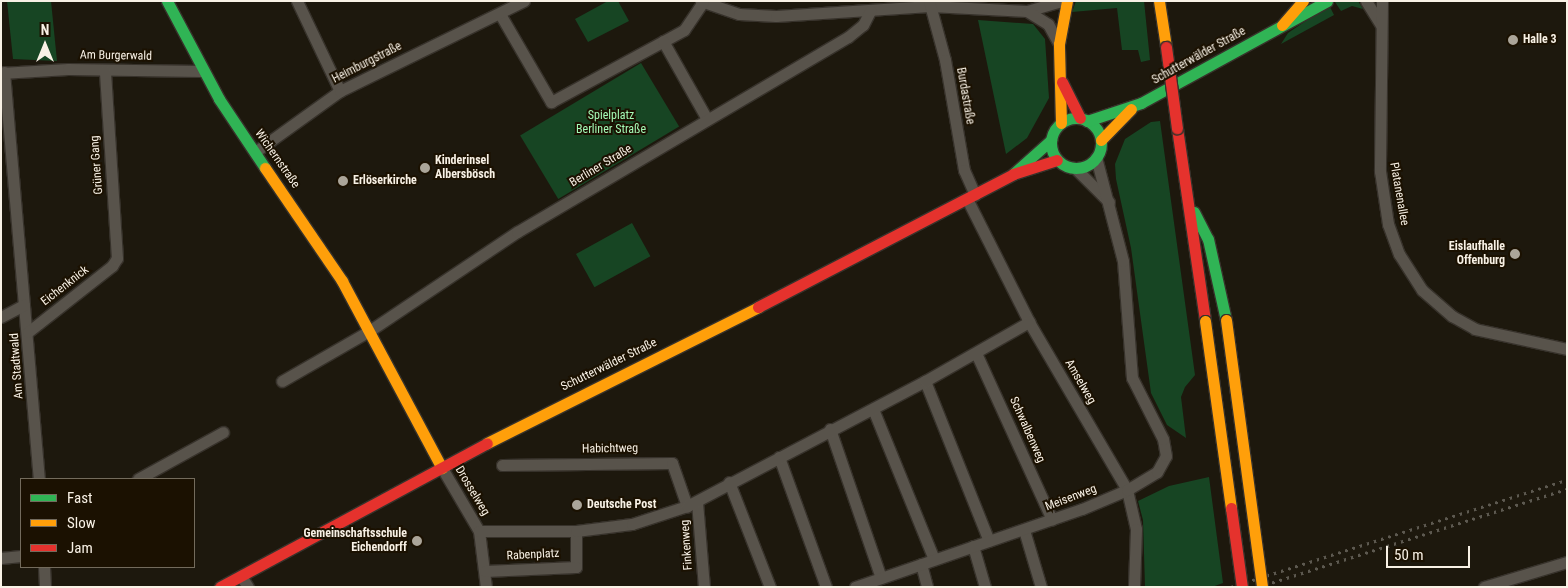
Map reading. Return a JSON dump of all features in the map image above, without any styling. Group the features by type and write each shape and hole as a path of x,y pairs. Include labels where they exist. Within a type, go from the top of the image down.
{"main road":[{"name":"Wichernstraße","path":"167,1 201,71 328,257 442,468"},
{"path":"1060,79 1084,120 1094,126 1100,140 1096,157 1091,163 1075,168 1057,160 1051,140 1061,122 1059,44 1067,1"},
{"path":"1160,1 1242,587"},
{"name":"Schutterwälder Straße","path":"1279,28 1303,1"},
{"name":"Schutterwälder Straße","path":"1084,120 1132,107 1327,1"},
{"name":"Schutterwälder Straße","path":"1100,140 1132,107"},
{"path":"1061,122 1084,120"},
{"name":"Schutterwälder Straße","path":"1013,174 1051,140"},
{"name":"Schutterwälder Straße","path":"220,587 529,420 821,276 1013,174 1057,160"},
{"path":"1187,196 1208,239 1226,320 1262,587"}],"street":[{"path":"297,1 340,91"},
{"name":"Heimburgstraße","path":"255,152 340,91 524,1"},
{"path":"500,14 551,102 692,22 702,2 739,14 776,16 870,11 929,4 1027,11 1062,1"},
{"path":"1366,1 1381,25"},
{"name":"Platanenallee","path":"1382,1 1380,171 1388,224 1399,254 1414,280 1452,316 1475,329 1567,349"},
{"name":"Burdastraße","path":"929,4 945,60 961,156 971,197"},
{"name":"Berliner Straße","path":"369,331 517,232 848,37 863,25 870,11"},
{"path":"1027,11 1048,24 1059,44"},
{"path":"663,40 707,119"},
{"name":"Am Burgerwald","path":"2,73 105,70 201,71"},
{"name":"Grüner Gang","path":"105,70 117,258"},
{"name":"Am Stadtwald","path":"2,73 28,332 38,478"},
{"path":"1096,157 1110,203"},
{"path":"1075,168 1110,203"},
{"name":"Amselweg","path":"971,197 1029,322 1127,490 1136,529 1134,587"},
{"name":"Meisenweg","path":"855,587 875,582 934,558 1052,520 1127,490 1157,472 1166,456 1162,439 1132,378 1123,261 1110,203"},
{"name":"Eichenknick","path":"28,332 112,266 117,258"},
{"path":"1,317 24,305"},
{"path":"692,504 729,482 779,458 830,429 925,382 1029,322"},
{"path":"282,381 369,331"},
{"name":"Schwalbenweg","path":"976,353 1052,520"},
{"path":"925,382 989,541"},
{"path":"873,409 934,558"},
{"path":"830,429 875,582"},
{"path":"140,478 223,432"},
{"path":"779,458 826,587"},
{"name":"Habichtweg","path":"502,465 672,463 692,504"},
{"name":"Drosselweg","path":"442,468 479,531 486,587"},
{"path":"729,482 770,587"},
{"name":"Rabenplatz","path":"479,531 576,531 632,524 692,504"},
{"name":"Finkenweg","path":"692,504 704,587"},
{"path":"1024,530 1041,587"},
{"name":"Rabenplatz","path":"485,571 576,567 576,531"},
{"path":"973,546 985,587"},
{"path":"1,558 20,556"},
{"path":"1484,587 1567,562"},
{"path":"921,564 927,587"},
{"path":"44,568 45,587"},
{"path":"242,576 248,587"}],"green space":[{"path":"7,1 51,1 57,61 13,59"},
{"path":"608,1 618,1 629,21 588,42 575,19"},
{"path":"1076,1 1144,1 1150,60 1141,62 1138,50 1122,50 1117,8 1072,12"},
{"path":"1358,1 1363,9 1352,6 1341,11 1335,2"},
{"path":"1329,5 1334,15 1281,44 1288,33"},
{"path":"978,20 1033,24 1045,39 1049,98 1027,138 1006,154"},
{"name":"Spielplatz Berliner Straße","path":"641,63 679,126 558,199 520,136"},
{"path":"1160,121 1195,375 1185,387 1181,397 1186,438 1167,425 1151,393 1131,248 1116,179 1115,164 1125,139 1151,122"},
{"path":"632,223 650,256 594,287 576,254"},
{"path":"1209,477 1223,583 1212,587 1145,587 1143,520 1138,501 1169,486"}],"railway":[{"path":"1231,587 1567,480"},
{"path":"1258,587 1567,489"}],"traffic: fast":[{"path":"167,1 219,99 265,168"},
{"path":"1087,121 1141,103 1327,1"},
{"path":"1076,118 1086,120 1094,125 1099,133 1101,143 1099,153 1094,161 1086,166 1076,168 1066,166 1058,161 1053,153 1051,143 1053,133 1058,125 1066,120 1076,118"},
{"path":"1014,173 1051,140"},
{"path":"1194,212 1208,239 1226,320"}],"traffic: slow":[{"path":"1061,123 1059,44 1067,1"},
{"path":"1159,1 1166,47"},
{"path":"1282,25 1303,1"},
{"path":"1101,140 1131,109"},
{"path":"265,168 342,281 442,468"},
{"path":"487,443 758,307"},
{"path":"1226,320 1262,587"},
{"path":"1205,321 1231,508"}],"traffic: jam":[{"path":"1166,47 1177,128"},
{"path":"1062,82 1080,118"},
{"path":"1177,128 1205,321"},
{"path":"758,307 1013,174 1057,160"},
{"path":"220,587 487,443"},
{"path":"1231,508 1242,587"}],"place":[{"name":"Halle 3","path":"1513,40"},
{"name":"Kinderinsel Albersbösch","path":"425,168"},
{"name":"Erlöserkirche","path":"343,181"},
{"name":"Eislaufhalle Offenburg","path":"1515,254"},
{"name":"Deutsche Post","path":"577,505"},
{"name":"Gemeinschaftsschule Eichendorff","path":"417,541"}]}
